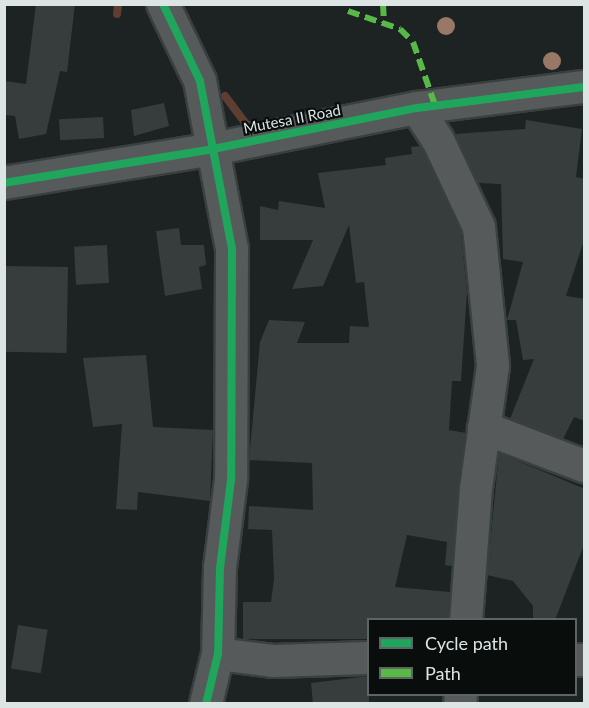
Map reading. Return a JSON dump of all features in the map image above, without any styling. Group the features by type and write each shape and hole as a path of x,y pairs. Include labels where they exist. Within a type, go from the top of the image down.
{"street":[{"path":"164,4 200,81 232,249 231,480 220,568 218,654 206,704"},
{"name":"Mutesa II Road","path":"4,183 213,149 417,108 585,87"},
{"path":"417,108 438,140 478,227 493,366 476,488 466,618"},
{"path":"484,428 585,466"},
{"path":"218,654 273,662 367,658"}],"building":[{"path":"36,4 75,4 67,72 60,71 46,134 19,139 15,116 4,115 4,81 26,84"},
{"path":"164,103 169,126 134,136 131,110"},
{"path":"103,117 104,138 60,140 59,119"},
{"path":"526,120 582,129 576,177 585,179 585,237 566,296 585,299 585,421 574,417 563,439 510,419 534,359 523,360 516,320 507,320 523,262 503,259 501,184 478,183 455,134 525,129"},
{"path":"421,146 461,232 467,292 461,381 452,381 449,430 466,433 452,566 445,565 447,542 407,535 395,587 450,592 448,618 367,618 367,639 243,639 243,602 271,602 274,579 272,530 248,529 249,506 313,510 312,463 249,460 260,342 269,320 305,322 297,343 349,343 350,326 369,327 364,282 356,283 349,225 323,286 292,289 313,240 260,240 260,206 278,210 279,201 325,208 318,173 386,165 385,158 412,154 411,147"},
{"path":"179,228 181,245 204,245 206,265 199,267 202,289 165,296 156,231"},
{"path":"107,245 109,283 76,285 74,247"},
{"path":"4,266 68,267 66,353 4,352"},
{"path":"146,355 153,427 213,430 210,501 138,492 137,510 116,509 122,424 93,427 83,358"},
{"path":"499,453 585,489 585,542 556,618 533,618 533,606 513,581 487,575"},
{"path":"18,625 48,630 41,673 11,668"},
{"path":"367,676 369,704 313,704 311,683"}],"waterway":[{"path":"117,14 118,4"},
{"path":"225,96 247,125 262,125"}],"marked path":[{"path":"383,4 384,23"},
{"path":"348,11 400,29 413,42 435,105"}],"cycle path":[{"path":"163,4 200,81 232,249 231,480 220,568 218,654 206,704"},
{"path":"4,183 213,149 417,108 584,87"}]}
